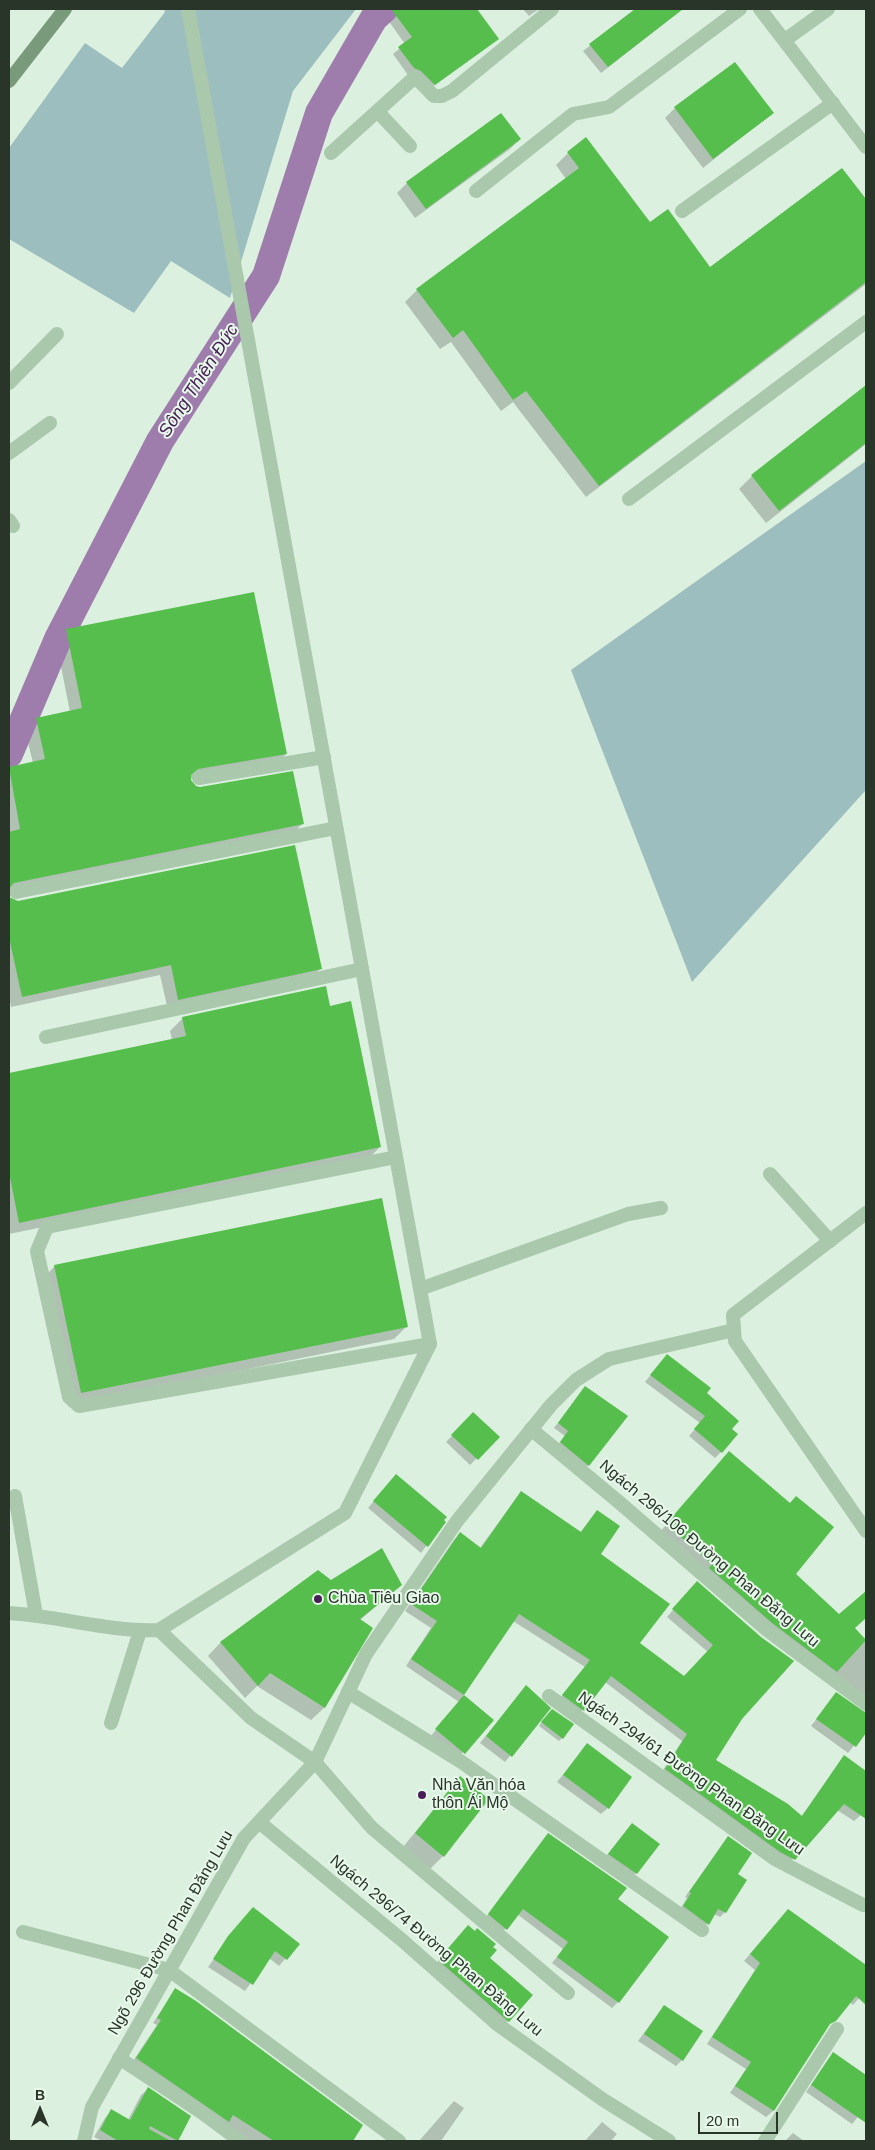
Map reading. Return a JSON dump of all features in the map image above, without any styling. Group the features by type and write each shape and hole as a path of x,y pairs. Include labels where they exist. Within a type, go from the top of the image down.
{"main road":[{"path":"9,81 66,9"}],"street":[{"path":"9,1613 31,1614 140,1631 159,1630 345,1513 430,1344 188,9"},
{"path":"331,153 415,77 434,96 442,96 452,92 552,9"},
{"path":"476,191 573,114 609,107 740,9"},
{"path":"760,9 866,147"},
{"path":"785,40 828,9"},
{"path":"682,211 833,103"},
{"path":"378,112 410,146"},
{"path":"629,499 866,322"},
{"path":"9,383 57,334"},
{"path":"9,453 50,423"},
{"path":"200,778 324,757"},
{"path":"16,892 336,828"},
{"path":"46,1037 362,969"},
{"path":"396,1157 47,1227 37,1251 69,1397 79,1406 430,1344"},
{"path":"770,1174 830,1241"},
{"path":"420,1289 628,1214 661,1208"},
{"path":"866,1213 733,1315 735,1342 866,1531"},
{"name":"Ngõ 296 Đường Phan Đăng Lưu","path":"84,2141 92,2107 244,1838 315,1762 366,1654 457,1520 530,1430 576,1380 609,1359 734,1330"},
{"name":"Ngách 296/106 Đường Phan Đăng Lưu","path":"530,1430 620,1503 768,1630 866,1704"},
{"path":"15,1496 31,1614"},
{"path":"159,1630 252,1718 315,1762 372,1828 568,1993"},
{"path":"111,1723 140,1631"},
{"path":"348,1692 460,1761 702,1930"},
{"name":"Ngách 294/61 Đường Phan Đăng Lưu","path":"550,1696 775,1859 866,1905"},
{"name":"Ngách 296/74 Đường Phan Đăng Lưu","path":"259,1822 403,1941 498,2024 602,2099 669,2141"},
{"path":"23,1932 169,1970 399,2141"},
{"path":"765,2141 837,2029"},
{"path":"119,2058 201,2112 240,2141"}],"shaded area":[{"path":"164,9 356,9 293,91 230,298 171,261 134,313 9,239 9,148 85,43 122,68 165,12"},
{"path":"866,461 866,790 692,982 571,670"}],"building":[{"path":"391,9 477,9 499,39 435,85 421,71 414,68 398,47 412,37"},
{"path":"635,9 683,9 608,67 589,44"},
{"path":"735,62 774,113 713,159 674,107"},
{"path":"501,113 521,139 426,209 406,182"},
{"path":"586,137 650,222 668,209 710,267 842,168 866,199 866,282 599,486 526,391 513,400 463,330 453,338 416,289 579,168 567,152"},
{"path":"866,385 866,443 779,511 751,475"},
{"path":"254,592 287,754 198,769 191,775 191,780 196,786 200,787 293,771 304,824 14,883 9,888 9,832 20,829 9,767 45,759 36,718 82,708 66,629"},
{"path":"295,845 322,969 178,1000 171,965 22,997 9,937 9,897 18,901"},
{"path":"326,986 330,1006 351,1001 381,1147 19,1223 9,1172 9,1073 186,1036 182,1017"},
{"path":"382,1198 408,1327 81,1393 54,1265"},
{"path":"667,1354 711,1388 707,1393 739,1421 732,1429 738,1434 722,1453 694,1429 705,1416 650,1375"},
{"path":"585,1386 628,1416 589,1466 560,1442 568,1431 558,1423"},
{"path":"473,1412 500,1437 478,1460 451,1435"},
{"path":"729,1451 790,1503 796,1496 834,1527 796,1574 839,1614 866,1591 866,1618 855,1628 866,1640 837,1672 772,1623 709,1568 712,1564 666,1524"},
{"path":"396,1474 447,1517 444,1520 446,1522 428,1547 373,1501"},
{"path":"521,1491 581,1532 597,1510 620,1526 601,1554 670,1604 640,1643 684,1676 713,1645 672,1609 697,1581 761,1637 794,1661 742,1719 716,1760 788,1804 802,1816 844,1755 866,1771 866,1819 844,1804 795,1860 780,1852 665,1769 687,1734 611,1676 584,1711 562,1695 590,1660 519,1614 464,1695 411,1659 437,1621 411,1604 460,1532 481,1548"},
{"path":"382,1548 402,1585 360,1619 373,1628 325,1708 270,1673 258,1686 220,1642 318,1570 331,1580"},
{"path":"526,1685 551,1708 512,1757 486,1736"},
{"path":"836,1692 866,1713 866,1733 856,1747 816,1719"},
{"path":"464,1695 494,1720 465,1754 435,1729"},
{"path":"552,1709 574,1724 563,1739 541,1722"},
{"path":"587,1743 632,1777 609,1809 563,1775"},
{"path":"460,1776 489,1799 444,1857 415,1833"},
{"path":"632,1823 660,1844 637,1874 608,1854"},
{"path":"548,1833 627,1888 618,1899 669,1937 619,2003 557,1957 568,1942 523,1909 507,1930 488,1914"},
{"path":"728,1836 752,1853 738,1874 747,1880 726,1913 718,1909 709,1925 683,1906 691,1893 689,1892"},
{"path":"253,1907 300,1944 287,1960 275,1951 253,1985 213,1959 228,1936"},
{"path":"788,1909 866,1965 866,2005 856,1996 836,2021 830,2024 774,2111 735,2086 751,2062 712,2037 760,1963 750,1954"},
{"path":"468,1925 475,1931 477,1928 496,1944 493,1947 497,1950 490,1958 533,1995 509,2022 438,1960"},
{"path":"175,1988 196,2001 363,2125 353,2141 274,2141 233,2115 229,2122 136,2058 161,2020 157,2018"},
{"path":"664,2005 703,2031 683,2061 644,2034"},
{"path":"833,2052 866,2075 866,2123 811,2085"},
{"path":"148,2087 191,2116 178,2141 150,2126 149,2129 171,2141 118,2141 100,2130 111,2109 130,2120"}],"waterway":[{"name":"Sông Thiên Đức","path":"9,754 58,639 160,441 266,276 319,113 374,18 384,9"}],"place":[{"name":"Chùa Tiêu Giao","path":"318,1599"},
{"name":"Nhà Văn hóa thôn Ái Mộ","path":"422,1795"}]}
